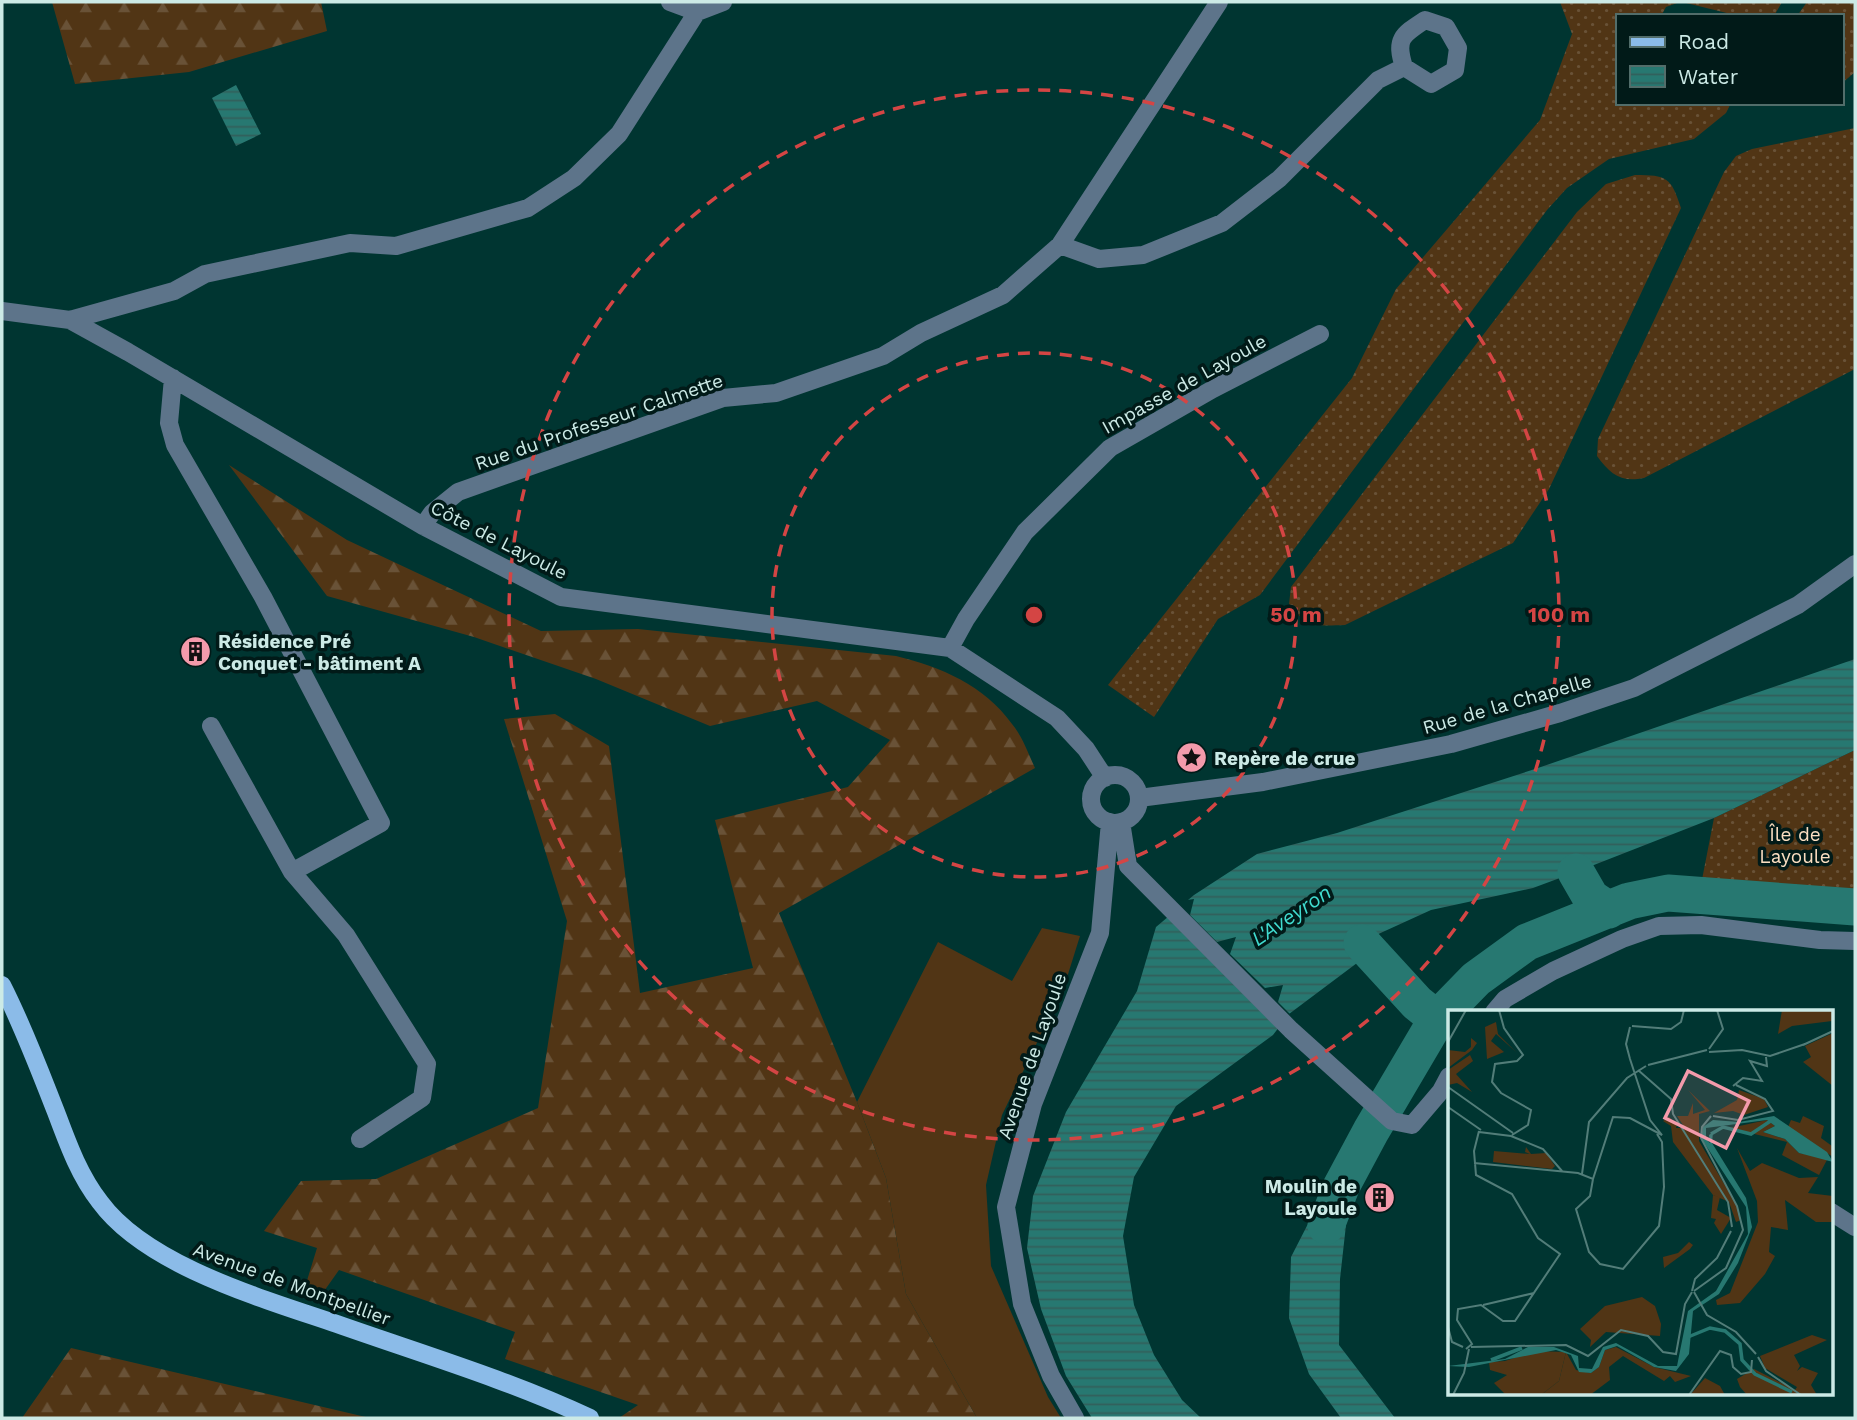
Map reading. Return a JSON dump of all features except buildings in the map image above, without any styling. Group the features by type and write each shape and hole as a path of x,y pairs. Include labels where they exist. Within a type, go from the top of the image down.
{"main road":[{"name":"Avenue de Montpellier","path":"2,985 19,1018 77,1167 101,1204 139,1240 180,1266 505,1383 590,1418"}],"street":[{"path":"670,2 697,12"},
{"path":"69,320 174,291 205,274 350,243 396,246 528,208 574,178 619,134 697,12 723,2"},
{"name":"Rue du Professeur Calmette","path":"423,526 432,513 458,492 723,398 776,393 883,356 921,333 1003,295 1060,245 1219,2"},
{"path":"1060,245 1099,258 1143,255 1222,223 1279,179 1378,80 1404,67"},
{"name":"Côte de Layoule","path":"2,311 69,320 173,378 423,526 561,597 950,648 1057,718 1086,749 1105,778"},
{"name":"Impasse de Layoule","path":"950,648 966,619 1025,532 1110,448 1213,389 1320,334"},
{"path":"173,378 169,423 174,445 263,597 381,822 292,872"},
{"name":"Rue de la Chapelle","path":"1139,798 1263,782 1451,744 1560,713 1634,688 1798,605 1855,564"},
{"path":"211,726 292,872 346,935 427,1064 422,1098 360,1139"},
{"path":"1121,776 1128,779 1138,791 1139,798 1134,813 1116,822 1100,817 1092,804 1094,789 1105,778 1121,776"},
{"path":"1116,822 1128,866 1291,1030 1392,1121 1412,1125 1446,1088"},
{"name":"Avenue de Layoule","path":"1075,1418 1051,1376 1022,1304 1006,1207 1033,1104 1100,933 1116,822"},
{"path":"1496,1010 1505,999 1553,971 1622,939 1660,926 1701,925 1820,940 1855,941"},
{"path":"1832,1213 1855,1227"}],"green space":[{"path":"52,2 321,2 327,31 189,72 75,84"},
{"path":"1560,2 1680,2 1666,7 1662,14 1616,14 1616,105 1730,105 1726,113 1694,139 1609,159 1567,188 1547,210 1260,595 1218,619 1154,717 1108,685 1352,378 1396,289 1540,120 1572,34"},
{"path":"1682,2 1782,2 1775,14 1731,14"},
{"path":"1807,2 1855,2 1855,72 1843,82 1843,14 1798,14"},
{"path":"1855,128 1855,369 1644,478 1629,479 1617,476 1597,456 1598,439 1724,172 1736,156 1752,149"},
{"path":"1635,175 1661,177 1666,180 1674,190 1681,208 1549,489 1513,543 1345,625 1313,624 1301,618 1289,604 1291,587 1577,212 1606,184"},
{"path":"229,465 347,540 541,631 638,629 896,656 945,672 975,688 1001,710 1012,724 1035,768 779,913 886,1178 906,1294 977,1418 619,1418 638,1405 505,1359 515,1332 339,1270 322,1294 305,1287 317,1248 264,1231 301,1181 376,1179 538,1108 567,921 504,719 555,714 609,746 640,993 753,968 715,820 848,787 890,740 817,701 710,726 596,679 474,637 327,596"},
{"name":"Île de Layoule","path":"1855,750 1855,907 1699,895 1714,818"},
{"path":"1042,928 1080,936 1064,987 1002,1115 986,1185 991,1266 1048,1397 1061,1418 977,1418 906,1294 886,1178 857,1102 938,942 1012,981"},
{"path":"71,1348 370,1418 22,1418"}],"water":[{"path":"236,85 261,134 236,146 212,98"},
{"name":"L'Aveyron","path":"1855,659 1855,750 1714,818 1576,872 1533,888 1431,910 1374,936 1385,942 1289,1014 1273,1035 1176,1106 1134,1177 1123,1236 1134,1305 1154,1355 1182,1400 1201,1418 1092,1418 1066,1376 1041,1309 1027,1248 1033,1196 1066,1112 1137,991 1156,927 1194,895 1257,854 1337,833 1535,769"},
{"path":"1332,1177 1351,1180 1340,1279 1339,1345 1395,1418 1341,1418 1309,1374 1289,1318 1291,1257"}],"pier":[{"path":"1194,899 1190,915 1217,942 1236,937 1230,954 1265,988 1283,985 1278,1002 1292,1016 1280,1031 1165,915 1180,901"}],"waterway":[{"path":"1576,872 1591,898 1609,910"},
{"path":"1326,1226 1341,1187 1371,1131 1437,1019 1476,979 1527,942 1629,901 1668,893 1855,907"},
{"path":"1362,943 1417,1003 1437,1019"}],"place":[{"name":"Résidence Pré Conquet - bâtiment A","path":"195,652"},
{"name":"Repère de crue","path":"1191,758"},
{"name":"Moulin de Layoule","path":"1380,1197"}]}
